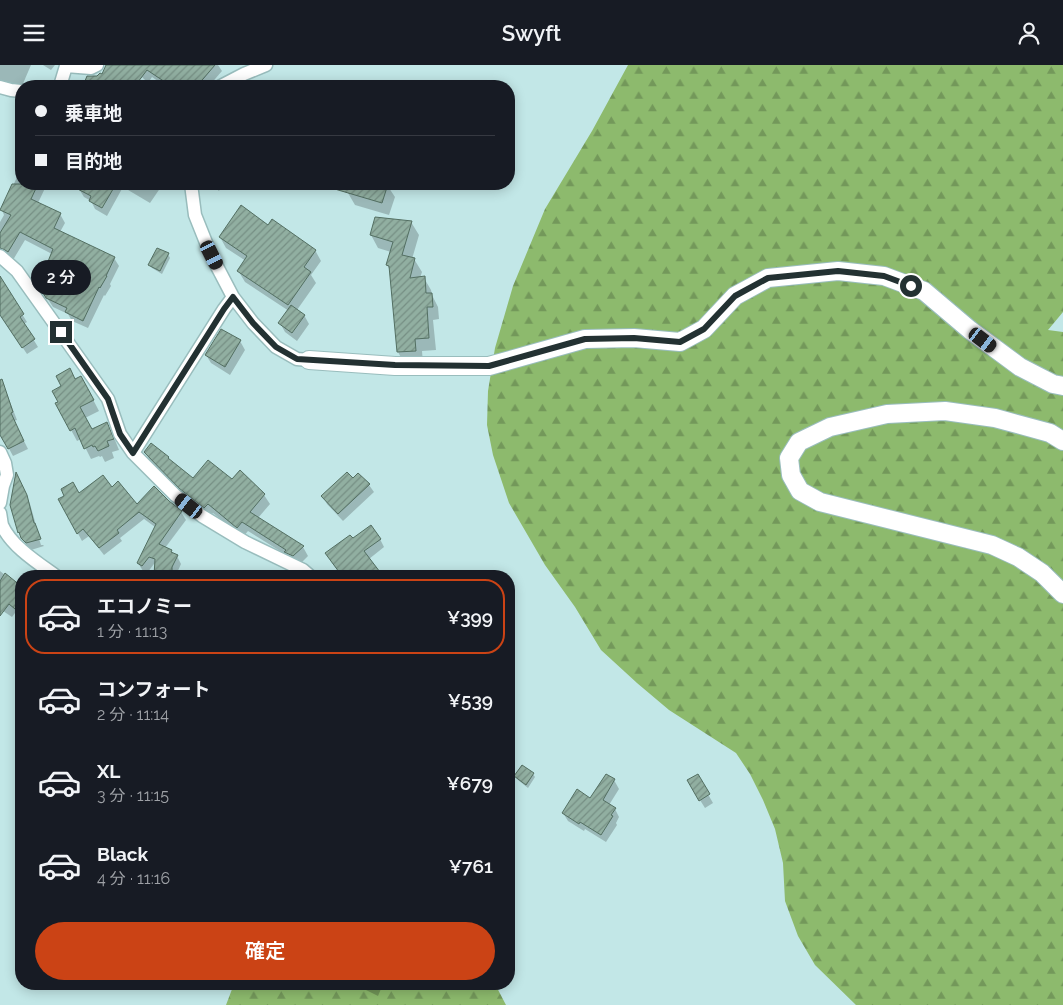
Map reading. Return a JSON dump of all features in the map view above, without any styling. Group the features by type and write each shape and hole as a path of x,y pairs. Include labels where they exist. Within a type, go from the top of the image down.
{"street":[{"path":"62,80 66,66 91,67 97,65"},
{"path":"232,80 266,65"},
{"path":"0,87 15,91"},
{"path":"192,190 195,215 233,297 253,323 276,347 297,359 395,365 489,366 585,339 634,338 680,342 704,329 735,296 768,278 838,271 884,276 924,291 970,330 1020,367 1053,384 1063,386"},
{"path":"0,256 17,271 108,399 120,434 133,453 175,495 202,516 245,542 304,570"},
{"path":"133,453 233,297"},
{"path":"1063,441 1050,433 995,418 945,411 887,414 830,427 799,442 789,458 791,475 800,491 820,502 992,545 1018,557 1042,573 1063,594"},
{"path":"0,452 5,463 7,475 0,503"},
{"path":"0,513 2,525 10,538 48,570"}],"green space":[{"path":"628,65 1063,65 1063,312 1048,330 1063,332 1063,1005 856,1005 815,965 798,936 785,901 783,863 775,829 750,774 736,753 669,710 601,650 575,607 545,565 509,503 493,455 487,425 488,391 495,348 513,286 545,209 592,131"},
{"path":"232,990 498,990 506,1005 226,1005"}],"building":[{"path":"106,65 215,65 202,80 162,80 147,70 140,80 85,80 87,76 102,74"},
{"path":"12,184 15,184 15,190 35,190 31,199 61,213 54,228 115,257 83,321 65,312 67,308 46,298 43,293 54,267 47,264 53,249 20,232 8,252 0,248 0,233 11,215 0,210"},
{"path":"80,190 112,190 102,208 89,201 91,196"},
{"path":"338,190 386,190 382,203"},
{"path":"241,205 268,225 272,219 316,250 304,267 311,272 288,305 237,271 247,256 219,237"},
{"path":"375,217 412,221 402,255 415,258 410,278 425,276 426,293 432,293 433,307 427,307 429,338 415,339 416,351 397,352 389,266 386,265 393,242 370,235"},
{"path":"157,248 169,253 160,271 148,265"},
{"path":"0,276 24,314 20,317 35,339 22,348 0,315"},
{"path":"291,305 305,315 292,333 278,323"},
{"path":"221,329 241,340 225,367 205,355"},
{"path":"70,368 75,379 81,376 94,400 80,407 92,429 107,422 114,439 107,441 109,446 98,451 92,445 84,449 75,428 70,431 55,403 58,402 52,391 61,386 56,376"},
{"path":"2,379 13,412 11,413 24,441 8,449 0,435 0,380"},
{"path":"151,443 193,478 208,460 232,479 240,470 265,494 250,512 304,546 293,556 284,552 286,550 242,522 237,528 208,504 204,508 180,489 144,452"},
{"path":"16,472 27,495 34,523 41,539 26,543 18,533 10,505"},
{"path":"347,472 353,478 358,473 370,484 338,514 321,496"},
{"path":"103,475 112,487 118,481 137,504 154,486 182,511 159,544 178,555 172,570 154,570 155,559 149,557 142,566 137,563 156,524 139,512 117,530 119,533 99,548 83,529 77,534 58,499 64,496 61,489 73,482 79,493"},
{"path":"371,525 381,539 364,551 378,570 338,570 325,553 350,535 353,538"},
{"path":"5,573 15,581 15,609 9,604 0,616 0,581"},
{"path":"522,765 534,773 526,785 515,777"},
{"path":"606,774 615,779 603,800 616,808 601,835 562,813 577,789 590,798"},
{"path":"698,774 710,794 699,801 687,780"}],"route":[{"path":"61,332 108,399 120,434 133,453 233,297 253,323 276,347 297,359 395,365 489,366 585,339 634,338 680,342 704,329 735,296 768,278 838,271 884,276 911,286"}]}
